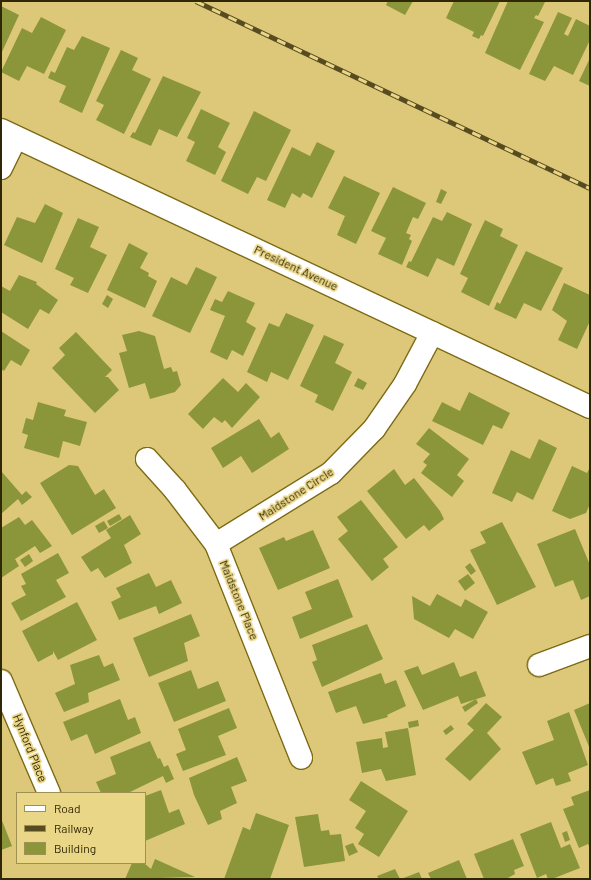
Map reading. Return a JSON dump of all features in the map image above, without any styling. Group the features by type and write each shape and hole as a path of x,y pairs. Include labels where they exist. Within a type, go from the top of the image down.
{"street":[{"path":"1,168 8,133"},
{"name":"President Avenue","path":"8,133 590,407"},
{"name":"Maidstone Circle","path":"216,544 331,472 374,429 405,384 432,333"},
{"name":"Maidstone Place","path":"147,459 175,490 216,544 301,758"},
{"path":"539,665 590,646"},
{"name":"Hynford Place","path":"1,681 49,792"}],"building":[{"path":"388,1 413,1 405,15 386,5"},
{"path":"454,1 500,1 483,36 481,35 479,39 472,36 474,32 446,18"},
{"path":"508,1 545,2 538,16 536,15 534,18 544,22 520,70 485,53"},
{"path":"1,6 19,15 1,54"},
{"path":"558,12 572,18 564,34 568,36 576,19 590,26 590,40 573,75 554,66 545,81 529,74"},
{"path":"41,17 66,30 44,74 27,66 19,81 1,72 22,28 32,33"},
{"path":"82,36 110,48 82,113 59,102 66,86 48,78 51,71 55,73 67,47 74,50"},
{"path":"121,50 138,58 132,70 151,79 124,134 96,120 104,105 96,101"},
{"path":"590,58 590,86 579,81"},
{"path":"163,76 201,92 177,137 159,129 151,146 130,137 133,132 135,133"},
{"path":"201,109 230,123 218,147 226,152 215,175 186,161 195,142 187,138"},
{"path":"254,111 291,130 266,181 257,177 248,194 221,181"},
{"path":"317,142 335,151 312,198 303,193 300,198 292,193 285,208 267,200 292,147 310,156"},
{"path":"344,176 380,193 356,244 337,235 345,216 328,208"},
{"path":"393,187 426,203 418,219 413,217 406,233 411,235 409,239 412,241 402,265 378,254 386,238 371,231"},
{"path":"441,189 447,192 441,204 436,202"},
{"path":"45,204 63,213 42,263 4,245 17,217 35,223"},
{"path":"447,212 472,224 454,266 437,258 428,277 406,267 409,261 411,262 433,217 442,221"},
{"path":"78,218 99,227 90,247 107,255 88,293 70,285 74,278 55,269"},
{"path":"485,220 503,229 500,236 518,245 489,306 461,292 468,278 460,274"},
{"path":"129,243 148,253 140,268 149,273 148,276 157,281 145,308 107,290"},
{"path":"526,251 563,268 541,311 524,303 516,319 494,309 497,302 500,304"},
{"path":"196,267 217,277 190,333 152,316 171,277 187,285"},
{"path":"19,275 37,282 36,284 58,300 49,314 40,309 28,329 1,312 1,286 10,291"},
{"path":"564,283 590,295 590,321 577,349 558,340 567,321 552,310"},
{"path":"228,291 255,303 246,322 256,328 243,356 232,350 227,360 210,352 225,316 210,310 215,299 222,302"},
{"path":"107,295 113,299 108,308 102,304"},
{"path":"286,313 314,325 288,380 271,372 267,382 247,372 269,323 279,327"},
{"path":"1,331 30,350 21,366 11,360 4,371 1,369"},
{"path":"139,331 155,336 164,369 171,367 173,372 177,371 181,385 175,392 150,399 145,383 129,388 119,353 127,351 122,335"},
{"path":"76,332 112,370 105,377 108,377 119,390 95,413 52,368 65,355 59,348"},
{"path":"324,335 344,344 335,363 352,372 333,411 315,402 318,395 300,386"},
{"path":"223,378 238,392 246,383 260,397 232,428 225,420 222,423 214,417 203,429 188,414"},
{"path":"358,378 367,383 363,390 354,386"},
{"path":"469,392 510,413 502,429 493,425 483,445 432,421 442,402 460,411"},
{"path":"38,402 66,410 64,416 87,422 80,446 63,441 59,458 24,448 28,435 22,433 26,418 33,420"},
{"path":"259,419 271,438 279,432 289,449 252,473 241,456 223,468 211,448"},
{"path":"429,428 469,459 457,475 464,481 452,497 421,473 427,465 423,462 430,454 416,444"},
{"path":"539,439 557,448 533,500 517,492 512,502 492,493 511,450 530,459"},
{"path":"69,465 78,466 95,495 104,489 116,508 72,535 40,483"},
{"path":"572,466 587,473 590,467 590,504 586,513 570,519 552,511"},
{"path":"394,469 405,485 414,478 440,511 444,519 429,531 424,525 406,539 367,491"},
{"path":"1,471 22,495 26,491 32,497 22,505 18,499 1,514"},
{"path":"361,500 398,547 383,559 389,567 372,581 338,539 348,531 337,517"},
{"path":"119,514 122,519 110,526 107,521"},
{"path":"130,515 141,534 124,545 132,563 105,578 98,568 91,572 81,557 111,538 106,530"},
{"path":"19,517 25,525 32,520 52,546 40,553 35,546 15,559 19,566 1,578 1,528"},
{"path":"104,521 108,528 99,533 95,526"},
{"path":"502,522 536,587 497,605 470,550 486,543 480,532"},
{"path":"575,529 590,565 590,596 581,600 573,580 555,587 537,544"},
{"path":"313,530 330,568 278,590 259,548 284,537 286,541"},
{"path":"58,553 69,573 56,580 66,597 21,621 11,603 26,595 21,586 26,584 21,574"},
{"path":"29,554 33,561 25,567 20,560"},
{"path":"470,563 476,571 471,575 465,567"},
{"path":"149,573 156,587 171,580 182,603 159,614 156,606 119,620 111,602 121,597 116,588"},
{"path":"468,574 475,583 465,591 458,581"},
{"path":"338,579 353,617 300,639 292,617 312,609 305,592"},
{"path":"437,594 461,607 465,599 488,612 473,639 455,629 449,638 414,619 412,596 430,606"},
{"path":"77,602 97,640 58,660 53,651 53,654 38,662 22,631"},
{"path":"191,614 200,636 184,643 188,661 149,677 133,638"},
{"path":"367,624 383,659 322,687 312,662 317,660 312,645"},
{"path":"99,655 104,667 113,663 120,680 88,693 89,702 64,712 55,693 75,684 70,665"},
{"path":"454,662 460,677 476,671 486,696 461,704 458,696 423,710 404,671 418,666 422,675"},
{"path":"191,670 198,689 218,681 226,701 174,722 158,683"},
{"path":"381,673 385,684 396,680 406,706 387,715 388,717 363,724 356,706 336,713 328,692"},
{"path":"120,699 128,720 135,717 141,733 95,754 87,734 71,741 63,722"},
{"path":"476,699 478,703 465,712 462,707"},
{"path":"486,703 502,717 487,733 501,749 470,781 445,759 474,730 467,724"},
{"path":"590,703 590,749 574,710"},
{"path":"229,708 237,728 218,736 226,755 183,771 176,754 186,750 178,729"},
{"path":"569,712 588,765 568,773 571,781 556,786 553,778 536,785 522,752 554,740 547,721"},
{"path":"418,720 419,726 409,728 408,722"},
{"path":"451,725 454,729 446,735 443,731"},
{"path":"408,728 416,775 386,781 381,769 362,773 356,742 382,738 383,748 388,747 385,732"},
{"path":"150,741 158,759 160,758 164,767 168,765 174,779 166,783 163,776 130,792 101,792 96,782 116,774 110,757"},
{"path":"237,757 247,781 231,787 237,803 220,811 222,819 208,825 194,795 189,778"},
{"path":"361,781 408,811 379,857 358,844 364,834 355,828 366,811 349,800"},
{"path":"161,790 169,813 179,809 185,824 146,841 146,796"},
{"path":"590,790 590,848 588,844 579,848 563,809 574,805 571,797"},
{"path":"256,813 289,825 270,879 224,879 243,827 250,830"},
{"path":"318,814 321,831 329,830 330,835 341,834 345,861 304,867 295,817"},
{"path":"1,818 12,846 1,850"},
{"path":"551,822 561,848 570,844 580,868 552,879 548,879 546,874 537,878 520,834"},
{"path":"567,831 570,840 565,842 562,833"},
{"path":"513,839 524,866 514,870 515,874 506,879 484,879 474,854"},
{"path":"353,843 358,852 349,856 345,846"},
{"path":"155,859 195,877 125,879 132,864 145,864 151,869"},
{"path":"459,860 467,879 431,879 428,873"},
{"path":"395,869 400,879 379,879 377,876"},
{"path":"419,872 422,879 401,879"}],"railway":[{"path":"196,1 590,188"}]}
